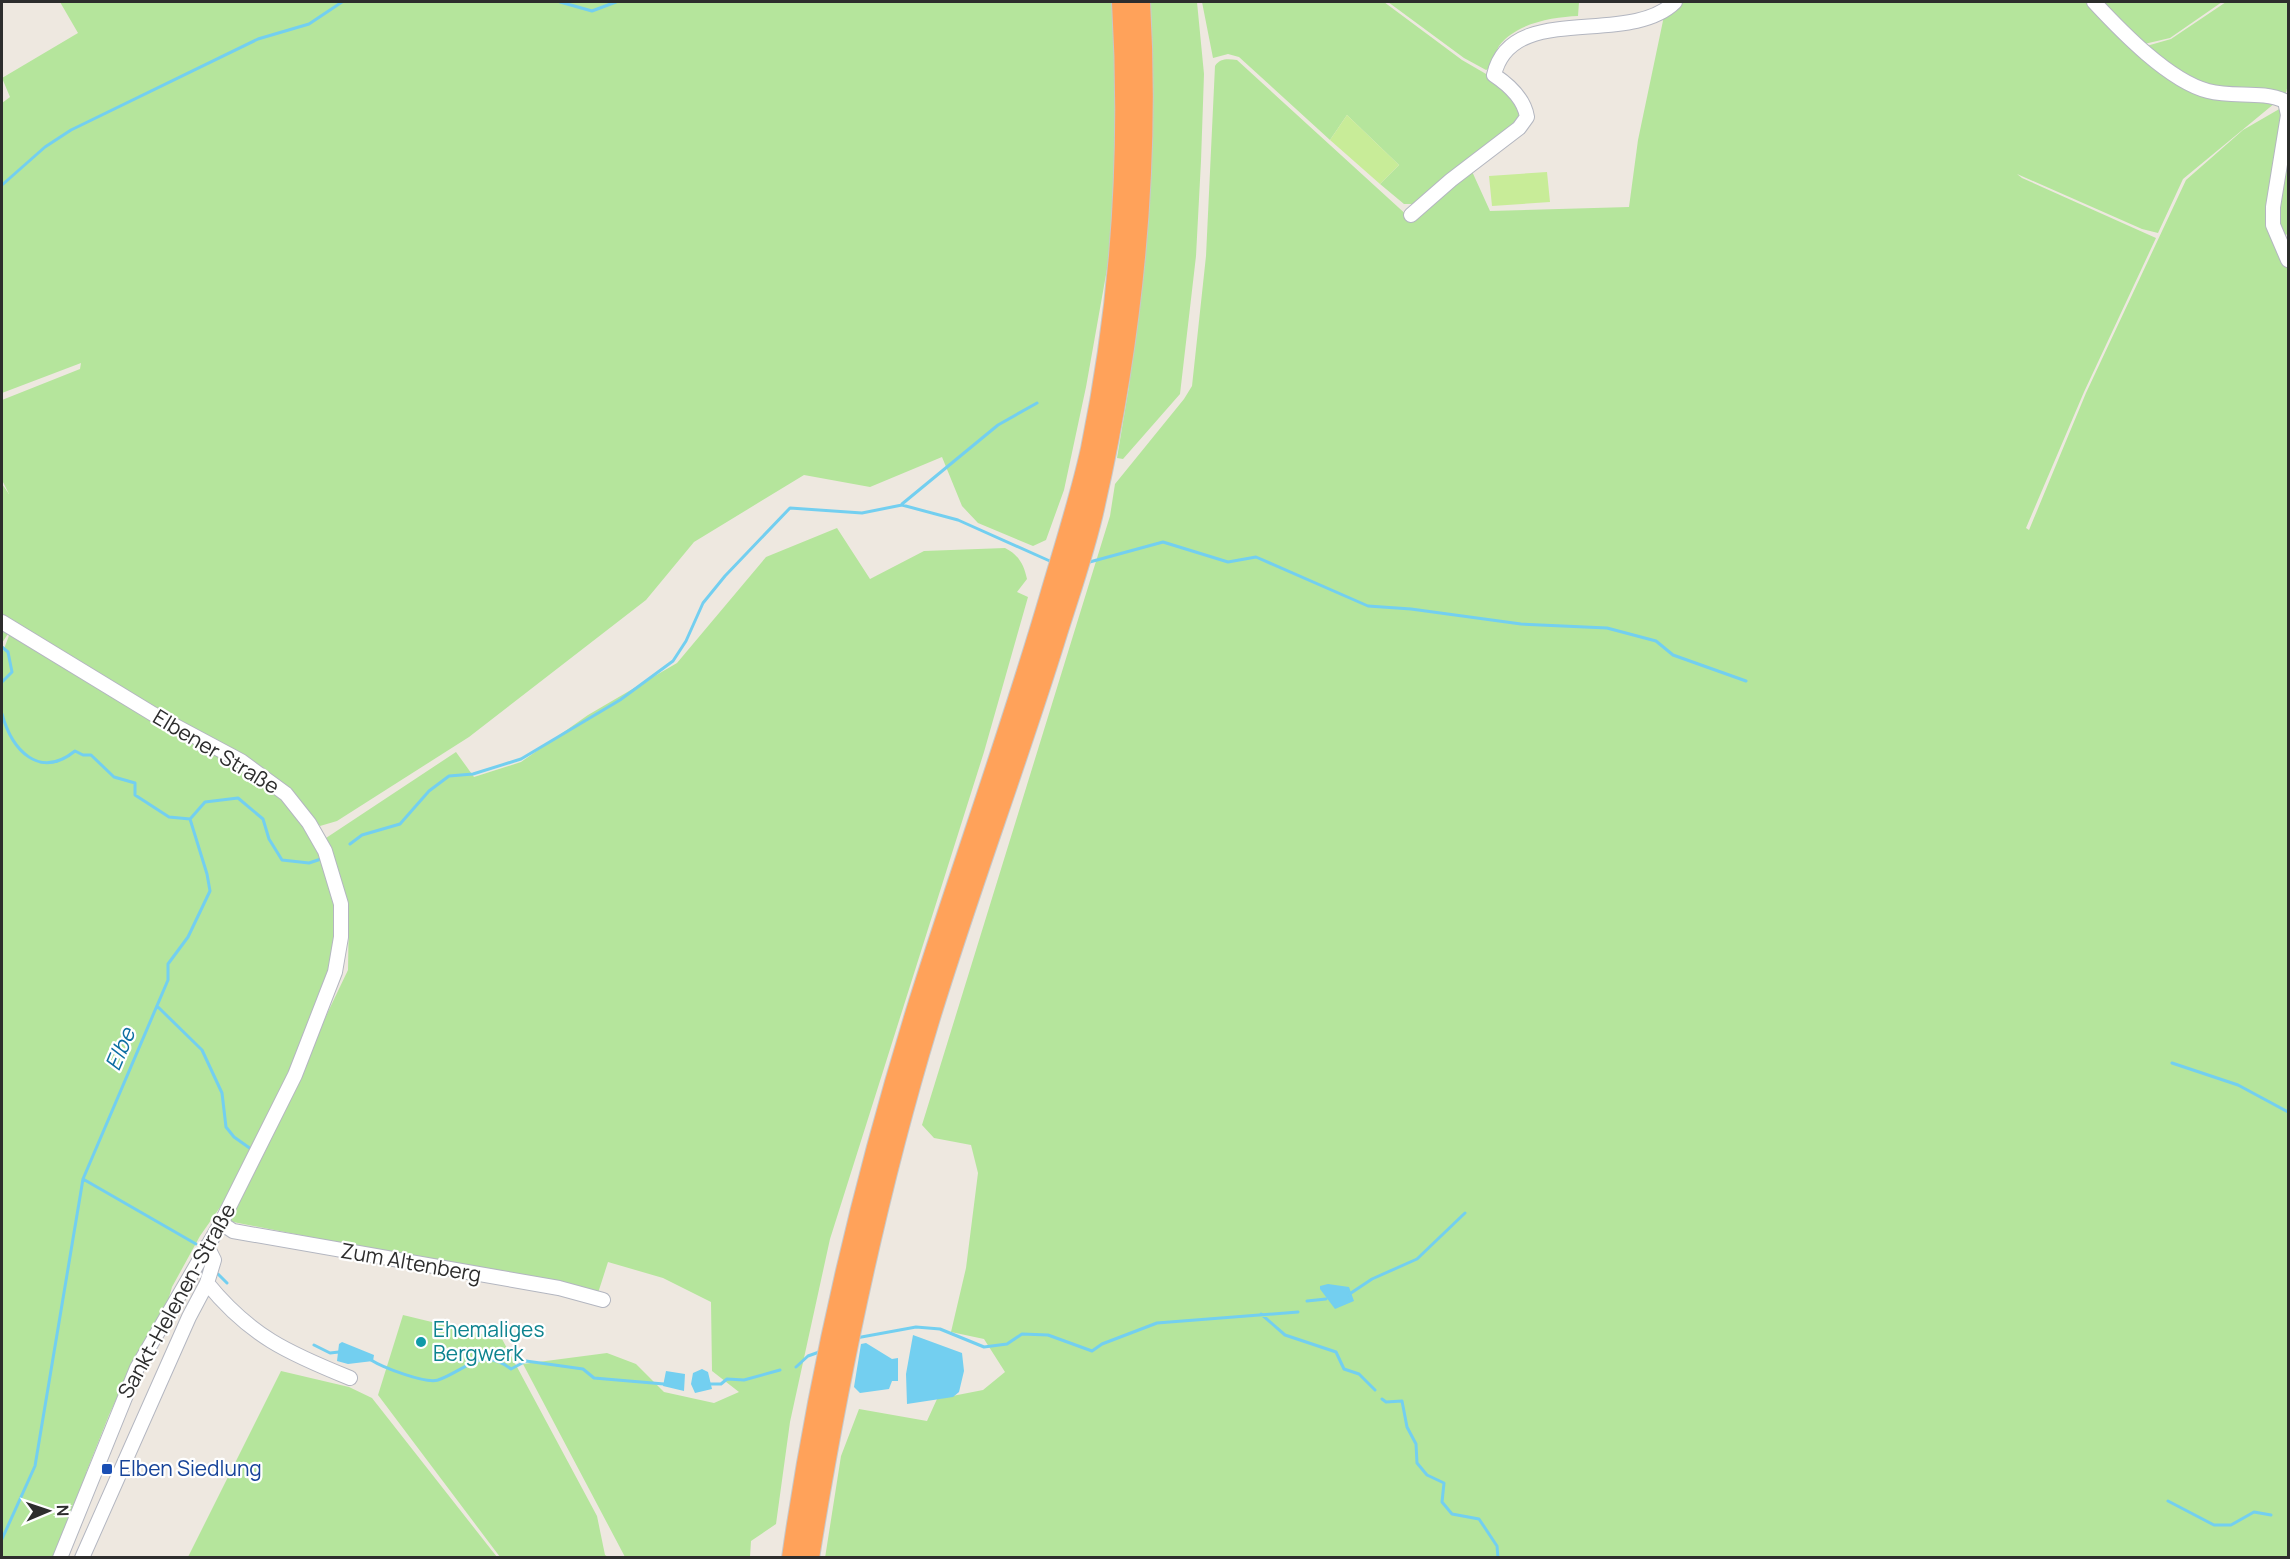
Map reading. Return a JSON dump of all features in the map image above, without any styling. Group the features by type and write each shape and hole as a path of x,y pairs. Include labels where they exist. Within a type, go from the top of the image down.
{"highway":[{"path":"1086,505 1120,241 1124,37 1122,2"},
{"path":"792,1557 815,1419 867,1223 895,1139 928,1023 1030,695 1086,505 1128,320 1137,244 1140,159 1140,2"},
{"path":"809,1557 867,1223"}],"street":[{"path":"1411,215 1451,180 1519,128 1527,117 1525,105 1506,84 1494,75 1502,47 1519,33 1556,18 1625,19 1664,12 1675,2"},
{"path":"2094,2 2126,37 2194,86 2210,92 2274,96 2285,101 2288,115 2273,207 2273,225 2289,260"},
{"name":"Elbener Straße","path":"2,622 153,714 261,774 286,794 299,809 325,850 341,904 341,937 335,972 291,1084 243,1179"},
{"name":"Sankt-Helenen-Straße","path":"60,1557 137,1368 221,1223 243,1179"},
{"name":"Zum Altenberg","path":"221,1223 233,1231 559,1288 603,1300"},
{"path":"81,1557 189,1317 207,1283 214,1260 207,1246"},
{"path":"207,1283 247,1327 311,1362 350,1378"}],"green space":[{"path":"60,2 1115,2 1117,99 1112,241 1086,387 1064,490 1046,540 1033,546 978,523 962,506 942,457 870,487 804,475 694,542 646,600 469,737 337,821 320,826 289,788 13,626 2,643 2,484 9,494 2,480 2,400 80,369 81,363 2,393 2,103 10,97 2,78 78,33"},
{"path":"1151,2 1197,2 1204,74 1196,256 1180,394 1123,459 1117,458 1129,386 1152,148"},
{"path":"1202,2 1384,2 1462,60 1505,85 1524,116 1415,204 1404,204 1380,184 1399,165 1347,115 1330,140 1239,57 1228,54 1213,58"},
{"path":"1388,2 1579,2 1578,16 1536,23 1506,38 1497,49 1493,63 1486,70 1464,58"},
{"path":"1679,2 2092,2 2193,88 2275,103 2183,179 2158,233 2142,229 2017,174 2156,238 2084,392 2026,528 2029,530 2086,393 2186,180 2243,130 2281,108 2286,115 2271,208 2283,243 2288,238 2288,1557 825,1558 841,1456 859,1409 927,1421 937,1399 983,1390 1005,1372 984,1339 951,1332 966,1268 978,1173 971,1145 934,1138 922,1125 1110,516 1115,484 1192,386 1206,256 1215,66 1222,60 1237,60 1410,218 1470,167 1490,211 1629,207 1638,140 1664,16"},
{"path":"2097,2 2222,2 2170,38 2140,45"},
{"path":"2226,2 2288,2 2288,84 2285,97 2210,90 2143,47 2171,39"},
{"path":"1347,115 1399,165 1380,184 1330,140"},
{"path":"2288,136 2288,233 2283,238 2277,221"},
{"path":"1547,172 1550,202 1492,206 1489,176"},
{"path":"837,528 870,579 924,551 1005,548 1017,557 1022,565 1027,579 1017,592 1028,597 984,752 830,1239 790,1422 776,1524 751,1541 750,1557 625,1557 523,1364 607,1353 636,1364 664,1392 714,1403 739,1392 712,1371 711,1302 663,1278 608,1262 598,1293 228,1221 348,970 349,909 326,838 456,752 474,777 521,762 588,715 677,663 766,557"},
{"path":"10,633 255,775 294,810 327,864 336,903 337,940 330,976 273,1110 244,1173 200,1236 172,1287 168,1301 138,1353 109,1415 54,1557 2,1557 2,654"},
{"path":"403,1315 502,1339 597,1516 605,1555 608,1557 500,1557 378,1395"},
{"path":"281,1371 349,1387 372,1398 497,1557 188,1557"}],"water":[{"path":"1328,1284 1349,1287 1354,1301 1335,1309 1320,1289 1320,1286"},
{"path":"913,1335 962,1353 964,1371 959,1392 953,1397 907,1404 906,1374"},
{"path":"342,1342 374,1355 373,1361 348,1364 337,1361 339,1344"},
{"path":"866,1343 892,1359 898,1358 898,1381 892,1381 889,1389 860,1393 854,1387 861,1344"},
{"path":"702,1369 708,1372 712,1389 695,1393 691,1384 693,1373"},
{"path":"666,1371 685,1374 684,1391 663,1386"}],"waterway":[{"path":"2,185 45,147 71,130 258,39 309,24 342,2"},
{"path":"560,2 592,11 616,2"},
{"path":"902,504 998,425 1037,403"},
{"path":"350,844 362,835 400,824 429,791 449,776 473,774 521,759 620,700 673,661 686,641 703,603 725,576 790,508 862,513 902,505 958,520 1052,562"},
{"path":"1086,563 1163,542 1228,562 1256,557 1368,606 1411,609 1521,624 1607,628 1656,641 1673,655 1746,681"},
{"name":"Elbe","path":"2,647 8,652 12,672 2,682"},
{"name":"Elbe","path":"2,714 13,739 29,757 39,762 50,763 75,751 83,755 91,755 114,777 135,783 135,795 169,817 190,819 210,891 188,937 168,964 168,980 83,1179 35,1466 2,1539"},
{"path":"191,818 205,802 238,798 263,819 269,839 282,860 309,863 321,859"},
{"path":"157,1006 202,1050 222,1093 226,1127 234,1137 251,1149"},
{"path":"2172,1063 2238,1085 2288,1112"},
{"path":"83,1179 196,1244"},
{"path":"1348,1295 1372,1279 1417,1259 1465,1213"},
{"path":"218,1274 227,1283"},
{"path":"1307,1301 1326,1299"},
{"path":"856,1338 916,1327 940,1329 984,1347 1007,1344 1022,1334 1048,1335 1092,1351 1102,1344 1157,1323 1298,1312"},
{"path":"1261,1314 1285,1335 1336,1352 1344,1369 1359,1374 1375,1390"},
{"path":"314,1345 330,1353 339,1352"},
{"path":"796,1367 808,1356 822,1351"},
{"path":"371,1360 404,1374 432,1381 448,1376 473,1362 491,1360 500,1362 511,1369 526,1361 583,1369 594,1378 664,1384"},
{"path":"710,1384 721,1384 727,1379 744,1380 780,1370"},
{"path":"1382,1399 1386,1402 1402,1401 1407,1427 1416,1444 1417,1463 1427,1475 1444,1483 1442,1502 1452,1514 1479,1519 1497,1546 1498,1558"},
{"path":"2168,1501 2214,1525 2231,1525 2254,1512 2271,1515"}],"place":[{"name":"Ehemaliges Bergwerk","path":"421,1342"},
{"name":"Elben Siedlung","path":"107,1469"}]}
